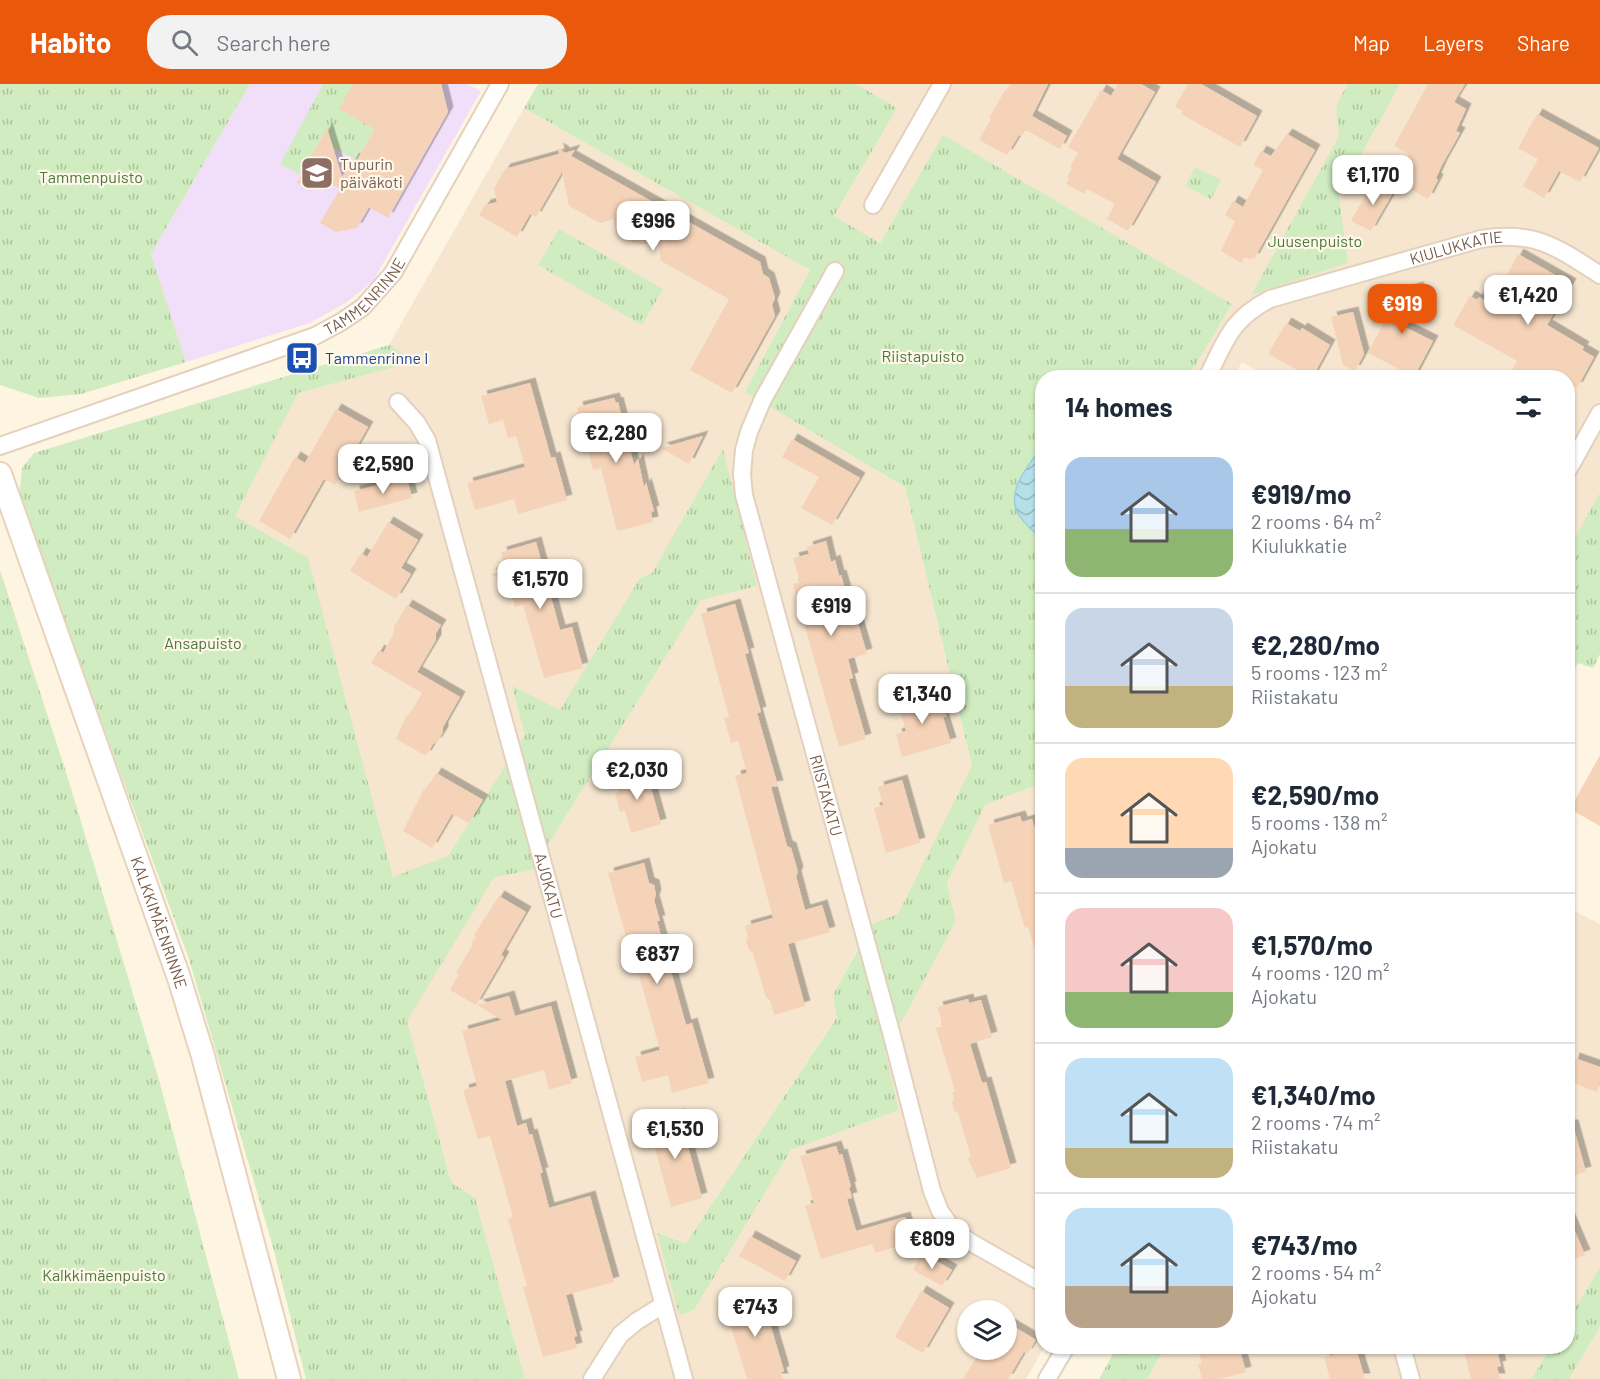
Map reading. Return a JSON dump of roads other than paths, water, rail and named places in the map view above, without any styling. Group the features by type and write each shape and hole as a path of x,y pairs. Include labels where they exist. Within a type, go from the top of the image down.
{"street":[{"name":"TAMMENRINNE","path":"0,446 315,336 363,308 393,273 500,84"},
{"path":"873,205 942,84"},
{"name":"KIULUKKATIE","path":"1211,370 1228,336 1240,319 1253,308 1270,299 1481,239 1520,236 1540,241 1561,250 1600,275"},
{"name":"RIISTAKATU","path":"835,271 763,399 749,432 743,465 744,495 891,1032 932,1191 940,1211 954,1231 1035,1279"},
{"name":"AJOKATU","path":"398,402 417,423 427,440 684,1379"},
{"path":"1575,458 1600,413"},
{"name":"KALKKIMÄENRINNE","path":"0,474 178,978 206,1067 289,1379"},
{"path":"592,1379 620,1335 663,1305"},
{"path":"1047,1379 1062,1354"},
{"path":"1404,1354 1411,1379"}],"water":[{"path":"1035,456 1035,533 1019,515 1015,506 1016,488"}],"place":[{"name":"Tupurin päiväkoti","path":"317,173"},
{"name":"Tammenrinne I","path":"302,358"}],"park label":[{"name":"Tammenpuisto","path":"91,177"},
{"name":"Juusenpuisto","path":"1315,241"},
{"name":"Riistapuisto","path":"923,356"},
{"name":"Ansapuisto","path":"203,643"},
{"name":"Kalkkimäenpuisto","path":"104,1275"}]}
